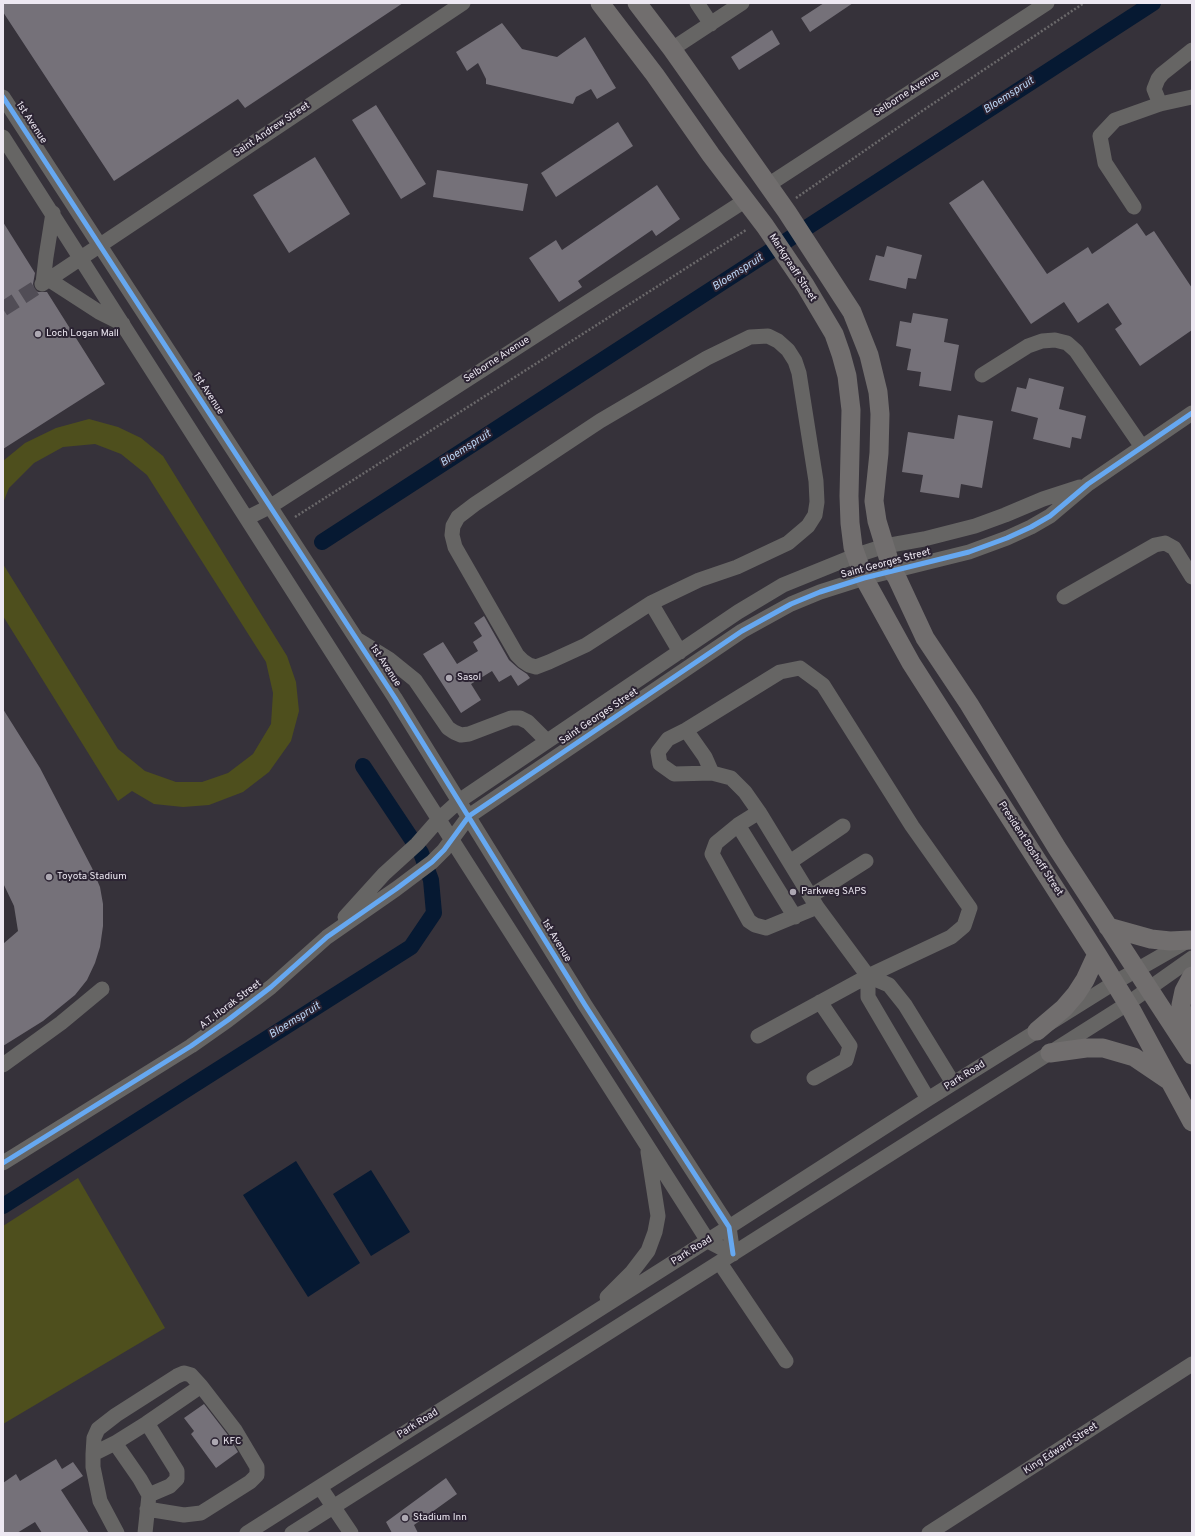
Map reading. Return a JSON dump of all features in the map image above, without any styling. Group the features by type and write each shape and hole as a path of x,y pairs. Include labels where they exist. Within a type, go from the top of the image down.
{"main road":[{"name":"Markgraaff Street","path":"600,3 655,75 711,155 765,226 805,285 834,334 847,376 851,410 850,516 853,547 864,578"},
{"path":"637,3 672,49 787,212 852,312 869,355 878,392 880,414 879,453 874,501 877,521 892,570 926,638 969,704 1056,848 1191,1053"},
{"path":"655,75 663,59 672,49"},
{"name":"President Boshoff Street","path":"864,578 911,663 1098,954 1132,1011 1192,1122"},
{"path":"1108,927 1151,939 1170,941 1191,939"},
{"path":"1037,1031 1064,1008 1076,994 1098,954"},
{"path":"1191,1053 1181,1016 1181,1005 1184,991 1192,976"},
{"path":"1050,1053 1086,1048 1103,1048 1134,1057 1169,1081"}],"street":[{"name":"Saint Andrew Street","path":"45,282 463,3"},
{"path":"697,3 710,24"},
{"path":"672,49 742,3"},
{"name":"Selborne Avenue","path":"768,185 1047,3"},
{"path":"1160,104 1154,89 1158,79 1162,74 1192,50"},
{"name":"1st Avenue","path":"3,97 271,506 469,816 585,1005 730,1227 733,1254"},
{"path":"1134,207 1105,163 1100,136 1115,120 1160,104 1192,97"},
{"path":"3,137 53,213 708,1241 733,1254"},
{"name":"Selborne Avenue","path":"247,518 271,506 746,200"},
{"path":"53,213 46,257 45,282 123,324"},
{"path":"768,336 778,341 788,350 795,361 816,481 817,502 815,515 808,526 788,543 737,567 699,580 651,603 586,646 536,667 529,665 517,655 455,546 452,535 453,526 458,517 475,504 600,421 708,358 750,337 768,336"},
{"path":"982,375 1028,346 1042,341 1055,340 1067,343 1076,351 1142,447"},
{"name":"Saint Georges Street","path":"451,839 469,816 742,631 791,604 820,592 892,570 923,564 969,552 1007,538 1031,527 1050,516 1088,484 1192,413"},
{"name":"Saint Georges Street","path":"439,819 459,801 738,612 782,585 856,555 884,546 924,539 975,526 1043,499 1088,484"},
{"path":"1064,596 1155,545 1165,543 1174,548 1192,577"},
{"path":"651,603 680,652"},
{"path":"357,640 375,649 414,680 448,728 454,732 461,735 469,734 511,718 520,718 528,722 547,741"},
{"path":"758,1036 868,976 951,937 964,926 970,908 912,826 823,684 800,668 780,672 686,730 668,739 658,752 660,764 674,774 712,773 731,778 745,792 814,901 868,976 889,985 905,1005 953,1083"},
{"path":"686,730 705,757 712,773"},
{"path":"759,812 738,825 716,843 712,854 749,921 755,925 766,928 795,917 866,860"},
{"name":"A.T. Horak Street","path":"3,1163 191,1046 271,987 327,937 384,874 417,844 439,819"},
{"path":"738,825 795,917"},
{"path":"790,862 843,826"},
{"name":"A.T. Horak Street","path":"327,937 396,890 432,862 444,850 451,839"},
{"name":"Park Road","path":"247,1533 730,1227 953,1083 1137,969 1191,939"},
{"path":"292,1533 1127,1004 1192,958"},
{"path":"868,976 868,997 928,1099"},
{"path":"3,1065 61,1023 102,989"},
{"path":"814,1078 846,1060 850,1046 820,1002"},
{"path":"586,1318 632,1272 648,1251 655,1232 658,1216 647,1146"},
{"path":"720,1263 786,1361"},
{"name":"King Edward Street","path":"929,1533 1192,1364"},
{"path":"117,1533 100,1501 93,1467 94,1438 98,1429 116,1415 177,1376 184,1373 191,1375 235,1430 257,1467 257,1475 250,1482 201,1513 184,1515 148,1502"},
{"path":"93,1454 115,1443 147,1423 201,1386"},
{"path":"147,1423 177,1471 177,1479 148,1502"},
{"path":"115,1443 140,1479 148,1502 145,1533"},
{"path":"320,1486 351,1533"}],"path":[{"path":"815,186 925,108 1084,3"},
{"path":"283,525 729,241"}],"shaded area":[{"path":"89,419 118,427 141,438 163,456 287,656 296,682 299,711 291,741 269,772 243,792 209,805 183,807 154,804 132,791 118,801 3,616 3,564 118,749 145,771 176,782 202,782 228,773 253,754 271,724 273,693 266,662 147,475 121,454 95,444 63,447 34,463 9,488 3,503 3,461 25,443 56,428"},
{"path":"78,1178 165,1328 3,1424 3,1226"}],"water":[{"path":"296,1161 360,1263 308,1297 243,1195"},
{"path":"371,1170 410,1232 371,1256 333,1194"}],"building":[{"path":"3,3 403,3 245,108 238,99 114,181 3,12"},
{"path":"824,3 853,3 810,32 801,18"},
{"path":"502,23 522,49 557,57 585,37 616,88 597,99 591,89 576,97 573,104 486,84 486,79 478,63 467,71 456,52"},
{"path":"772,30 780,44 739,70 731,57"},
{"path":"376,105 426,184 401,199 352,120"},
{"path":"618,122 633,146 556,197 541,173"},
{"path":"315,157 350,214 289,253 253,195"},
{"path":"437,170 528,184 523,211 433,197"},
{"path":"983,180 1047,274 1088,247 1092,254 1137,223 1146,236 1154,231 1192,288 1192,330 1140,366 1115,329 1122,324 1108,303 1078,323 1064,302 1031,324 949,203"},
{"path":"657,185 680,219 656,236 652,230 578,281 582,287 559,302 529,258 556,240 562,250"},
{"name":"Loch Logan Mall","path":"3,222 35,273 33,284 34,289 38,292 47,292 105,384 3,449"},
{"path":"887,246 922,255 916,279 908,278 906,289 869,280 876,255 884,257"},
{"path":"913,313 948,319 944,342 959,345 951,391 919,386 921,372 907,370 911,349 896,346 900,321 911,323"},
{"path":"1029,378 1064,387 1059,409 1086,416 1081,439 1072,437 1070,448 1033,439 1038,418 1011,411 1017,387 1026,389"},
{"path":"958,415 993,421 982,488 961,484 959,498 920,492 923,475 902,472 908,432 954,439"},
{"path":"484,616 509,660 530,678 518,686 511,675 499,682 492,671 471,684 481,700 461,713 423,654 443,642 457,664 478,651 473,642 482,636 474,623"},
{"name":"Toyota Stadium","path":"3,709 40,768 92,868 100,887 103,904 103,926 100,947 95,963 87,980 75,995 43,1021 3,1046 3,944 18,931 14,906 3,883"},
{"name":"KFC","path":"204,1404 228,1435 238,1452 216,1468 191,1434 194,1431 184,1418"},
{"path":"56,1459 62,1469 73,1462 83,1476 61,1490 89,1533 42,1533 35,1522 17,1533 3,1533 3,1483 16,1474 20,1481"},
{"path":"446,1478 457,1494 414,1525 418,1533 392,1533 386,1522"}],"waterway":[{"name":"Bloemspruit","path":"322,542 1153,3"},
{"name":"Bloemspruit","path":"3,1206 411,947 434,913 431,880 421,853 363,766"}],"tunnel":[{"path":"3,309 42,284"}],"cycle path":[{"path":"3,97 395,698 585,1005 729,1227 733,1254"},
{"path":"3,1163 191,1046 228,1020 271,987 327,937 432,862 444,850 469,816 742,631 791,604 820,592 864,578 969,552 1007,538 1031,527 1050,516 1088,484 1192,413"}],"place":[{"name":"Loch Logan Mall","path":"38,334"},
{"name":"Sasol","path":"449,678"},
{"name":"Toyota Stadium","path":"49,877"},
{"name":"Parkweg SAPS","path":"793,892"},
{"name":"KFC","path":"215,1442"},
{"name":"Stadium Inn","path":"405,1518"}]}
